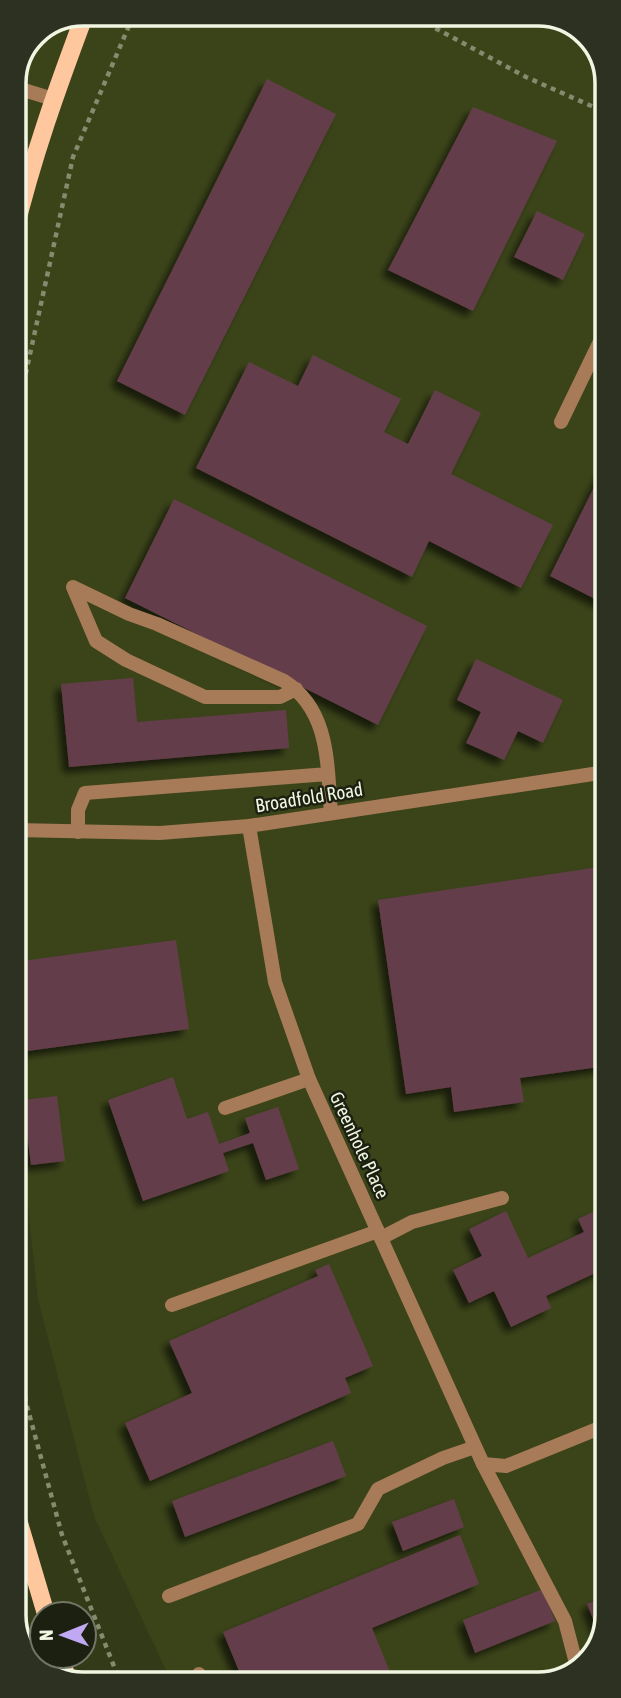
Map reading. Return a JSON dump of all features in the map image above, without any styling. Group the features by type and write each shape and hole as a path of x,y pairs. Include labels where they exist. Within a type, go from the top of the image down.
{"main road":[{"path":"26,185 53,99 80,26"},
{"path":"26,1547 42,1600"}],"street":[{"path":"26,91 53,99"},
{"path":"561,422 595,352"},
{"path":"296,689 280,697 205,697 127,660 96,641 73,587 271,675 296,689 310,703 326,746 331,813"},
{"path":"78,832 78,810 85,793 328,774"},
{"name":"Broadfold Road","path":"26,830 160,833 249,825 595,774"},
{"name":"Greenhole Place","path":"249,825 275,982 309,1079 483,1464 565,1621 575,1658"},
{"path":"225,1108 309,1079"},
{"path":"172,1305 412,1222 502,1198"},
{"path":"483,1464 506,1466 595,1430"},
{"path":"169,1596 358,1524 378,1489 443,1458 475,1447"}],"path":[{"path":"26,373 73,157 129,26"},
{"path":"431,26 526,77 595,108"},
{"path":"26,1402 62,1535 116,1672"}],"shaded area":[{"path":"83,26 542,26 556,29 573,38 581,46 593,68 595,83 595,1615 592,1633 583,1650 563,1666 538,1672 167,1672 94,1516 38,1299 26,1189 28,68 36,52 52,36 72,27"}],"building":[{"path":"267,79 336,114 185,415 117,381"},
{"path":"473,107 557,141 473,311 388,270"},
{"path":"537,211 585,234 563,280 514,257"},
{"path":"313,355 401,399 384,432 408,444 435,390 481,413 451,474 553,525 521,588 429,541 412,577 196,468 249,362 298,386"},
{"path":"595,485 595,599 550,576"},
{"path":"174,499 427,626 378,725 125,598"},
{"path":"476,659 563,700 543,743 518,731 504,760 466,743 481,712 457,700"},
{"path":"133,678 137,722 286,710 289,748 69,767 61,684"},
{"path":"595,868 595,1068 520,1078 524,1102 454,1112 451,1087 406,1094 378,900"},
{"path":"176,940 189,1029 26,1051 26,960"},
{"path":"173,1077 187,1119 208,1112 219,1144 250,1133 245,1118 278,1107 299,1169 266,1180 253,1143 223,1153 229,1171 143,1201 108,1100"},
{"path":"57,1096 65,1161 31,1165 26,1100"},
{"path":"506,1211 528,1258 584,1232 578,1219 593,1212 595,1273 546,1296 551,1308 511,1327 494,1291 469,1303 453,1270 482,1256 469,1229"},
{"path":"329,1264 373,1366 345,1378 351,1393 150,1481 125,1423 192,1393 169,1341 318,1276 315,1270"},
{"path":"333,1441 346,1476 185,1537 172,1501"},
{"path":"454,1499 464,1527 403,1551 392,1522"},
{"path":"460,1535 479,1584 372,1628 390,1672 239,1672 223,1632"},
{"path":"543,1589 555,1621 475,1653 463,1620"},
{"path":"595,1601 594,1621 587,1604"}]}
